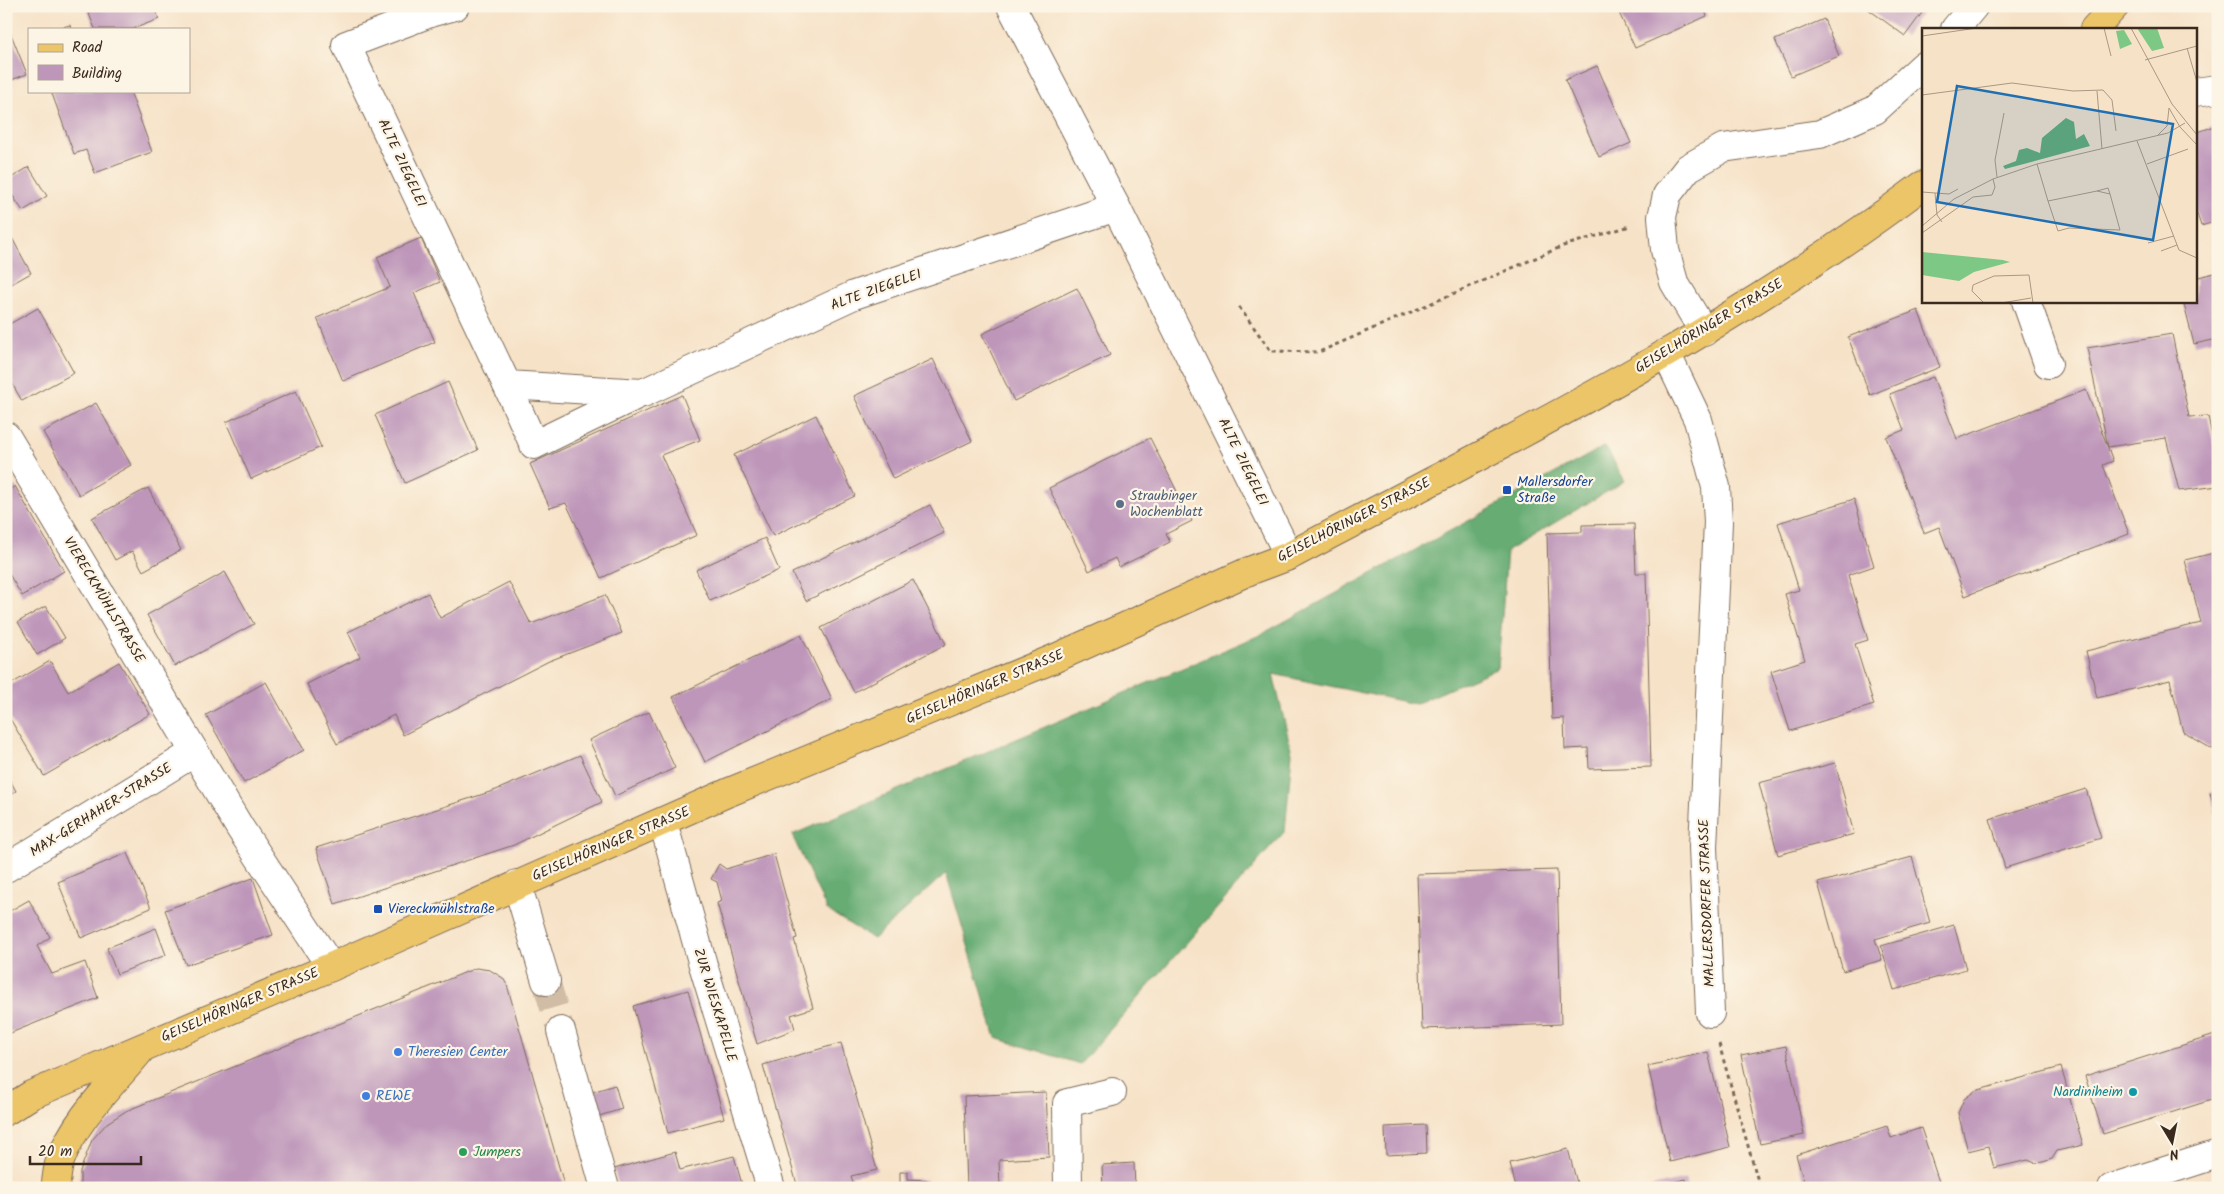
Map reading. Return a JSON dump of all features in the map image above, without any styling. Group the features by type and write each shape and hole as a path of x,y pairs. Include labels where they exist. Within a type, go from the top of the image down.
{"main road":[{"path":"2095,28 2115,6"},
{"name":"GEISELHÖRINGER STRASSE","path":"6,1111 31,1095 331,967 727,793 1051,660 1249,571 1289,556 1570,407 1704,332 1814,261 1882,215 1922,185"},
{"path":"55,1188 60,1163 69,1142 83,1120 143,1047"}],"street":[{"name":"ALTE ZIEGELEI","path":"455,6 433,12 346,45 534,445 854,295 1116,207"},
{"name":"ALTE ZIEGELEI","path":"1011,6 1116,207 1289,556"},
{"path":"1956,28 1974,6"},
{"path":"1704,332 1674,282 1665,250 1662,218 1667,194 1688,168 1723,148 1820,134 1875,110 1922,67"},
{"path":"2196,92 2218,89"},
{"path":"2026,302 2048,364"},
{"name":"MALLERSDORFER STRASSE","path":"1666,353 1698,420 1716,496 1718,531 1703,847 1710,1013"},
{"name":"ALTE ZIEGELEI","path":"507,385 643,393"},
{"name":"VIERECKMÜHLSTRASSE","path":"6,436 240,828 331,967"},
{"name":"MAX-GERHAHER-STRASSE","path":"6,868 195,752"},
{"name":"ZUR WIESKAPELLE","path":"663,822 703,965 771,1188"},
{"path":"517,884 546,981"},
{"path":"561,1031 605,1188"},
{"path":"1068,1188 1067,1103 1112,1092"},
{"path":"2112,1188 2218,1154"}],"path":[{"path":"1239,307 1271,351 1319,352 1563,246 1662,218"},
{"path":"1710,1013 1760,1188"}],"green space":[{"path":"1605,446 1625,481 1507,551 1498,668 1415,704 1273,674 1292,753 1285,831 1080,1064 996,1038 946,873 873,939 827,910 792,835 1260,635"}],"building":[{"path":"86,6 154,6 159,19 136,28 95,28"},
{"path":"1616,6 1703,6 1707,16 1635,48"},
{"path":"1864,6 1927,6 1905,36"},
{"path":"1824,19 1839,56 1791,76 1775,40"},
{"path":"6,22 27,74 6,82"},
{"path":"70,25 71,28 59,28"},
{"path":"1597,66 1631,143 1599,157 1565,80"},
{"path":"51,92 130,92 152,152 95,173 86,150 74,154"},
{"path":"2218,125 2218,221 2201,226 2196,211 2196,133"},
{"path":"29,167 47,196 23,211 6,186 6,181"},
{"path":"6,227 31,273 6,287"},
{"path":"421,238 440,282 414,293 435,342 343,381 317,318 390,287 377,257"},
{"path":"2218,272 2218,339 2194,344 2183,302 2196,302 2196,278"},
{"path":"1077,288 1110,355 1014,401 982,334"},
{"path":"38,308 74,373 22,401 6,373 6,326"},
{"path":"1918,310 1940,367 1870,395 1848,337"},
{"path":"2172,334 2189,417 2208,416 2218,467 2218,486 2179,491 2166,438 2108,447 2087,348"},
{"path":"933,359 972,441 893,479 854,396"},
{"path":"1933,377 1957,439 2086,390 2113,461 2103,465 2129,534 1965,596 1939,527 1924,533 1886,437 1904,430 1890,394"},
{"path":"448,382 478,450 405,483 375,415"},
{"path":"296,391 321,447 251,479 226,422"},
{"path":"682,395 700,440 661,455 697,535 601,578 566,503 550,508 530,464"},
{"path":"96,403 131,465 79,495 43,432"},
{"path":"816,415 855,496 773,536 734,455"},
{"name":"Straubinger Wochenblatt","path":"1150,438 1192,521 1166,534 1170,542 1119,567 1115,558 1089,571 1049,488"},
{"path":"15,486 64,571 22,596 6,569 6,492"},
{"path":"148,488 181,550 143,571 132,551 115,560 92,518"},
{"path":"1854,499 1874,566 1848,575 1868,640 1855,644 1874,705 1790,731 1771,671 1805,660 1785,594 1799,590 1778,523"},
{"path":"930,505 944,533 806,601 792,573"},
{"path":"1634,524 1636,573 1646,573 1651,767 1589,769 1588,748 1565,749 1564,718 1552,719 1547,533 1582,532 1582,525"},
{"path":"765,538 779,570 710,601 696,570"},
{"path":"2218,552 2218,747 2212,749 2183,732 2170,680 2097,698 2086,651 2201,623 2185,560"},
{"path":"225,572 254,624 175,666 147,615"},
{"path":"913,580 946,644 854,692 821,628"},
{"path":"509,582 531,624 605,595 622,633 549,661 403,735 394,715 337,744 307,684 360,657 348,632 428,593 440,618"},
{"path":"46,606 65,638 37,655 18,622"},
{"path":"801,635 832,699 705,762 673,697"},
{"path":"50,661 68,692 119,662 150,714 44,776 6,712 6,687"},
{"path":"266,682 304,750 244,783 206,715"},
{"path":"649,712 675,768 615,796 589,740"},
{"path":"580,755 602,802 514,845 335,904 316,848 496,790"},
{"path":"1835,763 1854,834 1778,855 1759,783"},
{"path":"6,773 16,791 6,797"},
{"path":"2086,789 2101,838 2005,868 1990,819"},
{"path":"2218,791 2218,816 2217,816 2210,793"},
{"path":"127,853 151,908 81,938 58,882"},
{"path":"774,854 797,938 794,939 813,1008 791,1015 795,1029 757,1044 717,903 722,901 717,882 711,879 719,864 726,869"},
{"path":"1912,857 1930,923 1875,939 1882,960 1843,971 1818,883"},
{"path":"1557,870 1561,1024 1422,1029 1417,874"},
{"path":"253,878 273,935 186,965 165,910"},
{"path":"29,900 50,937 37,946 52,974 85,962 98,998 8,1034 6,1031 6,913"},
{"path":"1954,925 1966,969 1894,990 1881,946"},
{"path":"156,928 166,955 117,974 107,948"},
{"name":"Theresien Center","path":"476,968 490,970 503,978 507,985 565,1188 80,1188 80,1171 92,1140 107,1123 126,1111"},
{"path":"688,990 724,1118 668,1133 633,1006"},
{"name":"Nardiniheim","path":"2218,1034 2218,1098 2103,1134 2085,1076"},
{"path":"841,1043 877,1170 851,1176 855,1188 798,1188 763,1065"},
{"path":"1786,1046 1804,1135 1760,1144 1741,1055"},
{"path":"1708,1052 1730,1147 1670,1162 1648,1066"},
{"path":"2061,1067 2083,1145 2057,1151 2052,1159 2043,1162 2035,1163 2028,1160 1994,1168 1988,1146 1968,1151 1958,1113 1964,1099 1975,1091"},
{"path":"615,1085 622,1109 599,1116 592,1092"},
{"path":"1046,1092 1049,1157 999,1160 1000,1188 967,1188 964,1096"},
{"path":"1426,1125 1427,1153 1386,1155 1385,1127"},
{"path":"1887,1126 1891,1138 1921,1128 1941,1188 1806,1188 1796,1155"},
{"path":"1568,1149 1577,1183 1557,1188 1516,1188 1510,1163"},
{"path":"675,1152 680,1170 734,1156 743,1188 619,1188 614,1169"},
{"path":"1134,1163 1135,1188 1103,1188 1102,1165"},
{"path":"900,1172 908,1172 908,1179 927,1180 927,1188 900,1188"},
{"path":"1686,1179 1688,1188 1651,1188 1651,1187"}],"tunnel":[{"path":"546,981 561,1031"}],"place":[{"name":"Mallersdorfer Straße","path":"1507,490"},
{"name":"Straubinger Wochenblatt","path":"1120,504"},
{"name":"Viereckmühlstraße","path":"378,909"},
{"name":"Theresien Center","path":"398,1052"},
{"name":"Nardiniheim","path":"2133,1092"},
{"name":"REWE","path":"366,1096"},
{"name":"Jumpers","path":"463,1152"}]}
